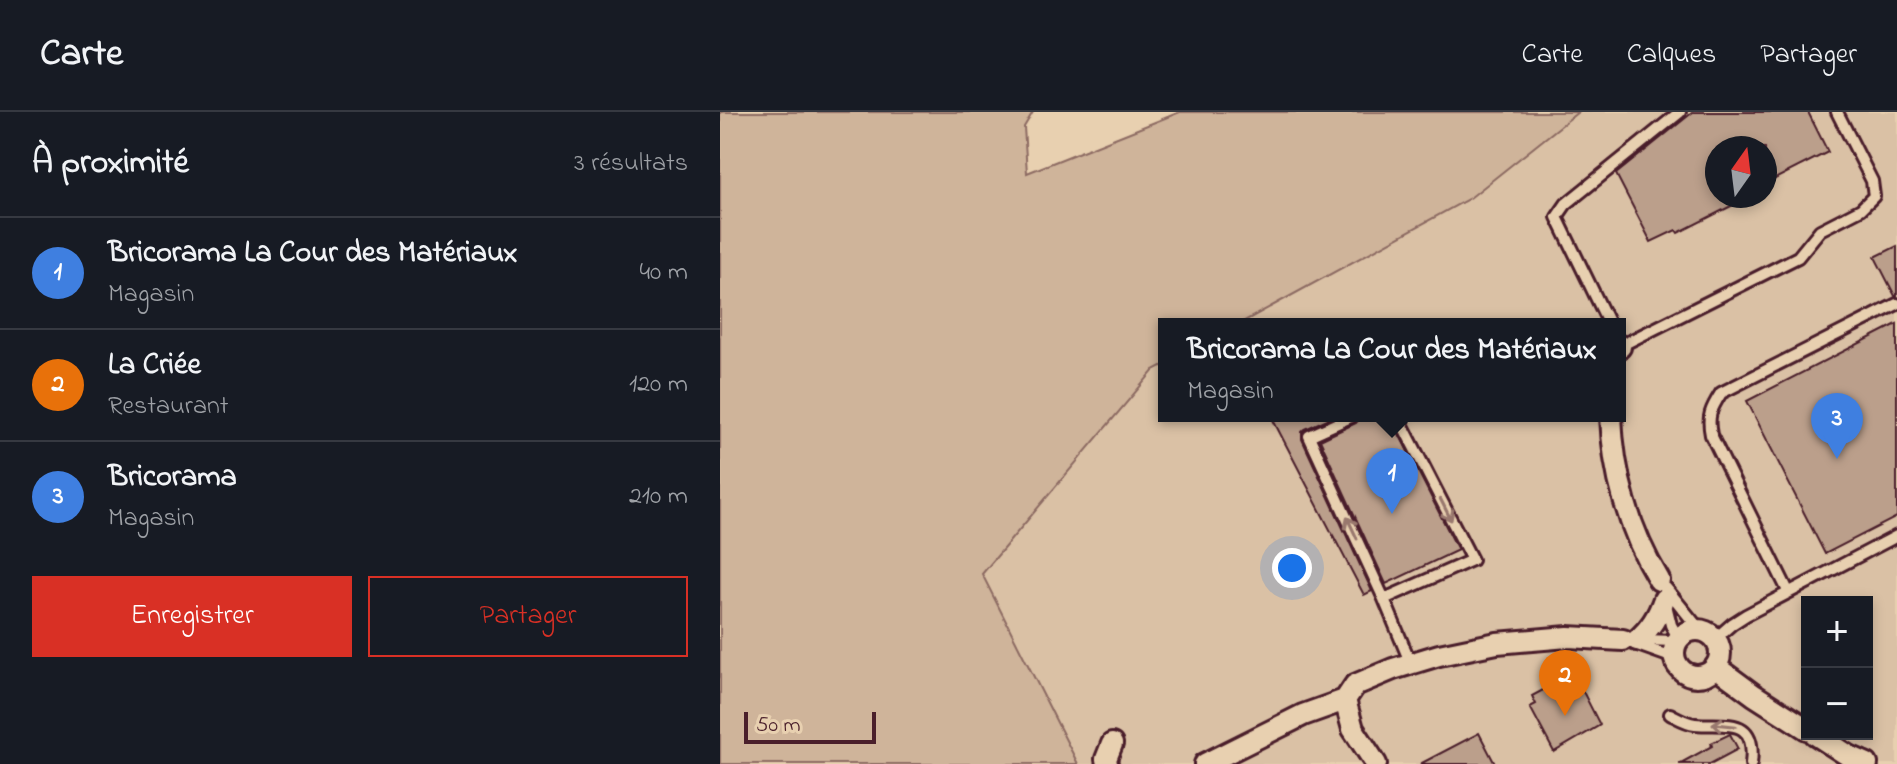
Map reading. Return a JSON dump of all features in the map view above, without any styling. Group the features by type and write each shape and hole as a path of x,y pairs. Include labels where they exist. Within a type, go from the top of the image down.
{"street":[{"path":"1205,764 1303,715 1345,700 1355,685 1439,655 1497,643 1568,637 1630,640 1647,631 1658,617 1662,589 1645,558 1619,482 1611,422"},
{"path":"1695,629 1708,634 1721,647 1721,658 1709,674 1689,675 1677,665 1677,646 1685,633 1695,629"},
{"path":"1716,667 1801,725"},
{"path":"1345,700 1353,729 1376,764"},
{"path":"1824,740 1856,761"}],"lane":[{"path":"1606,318 1557,217 1566,204 1680,112"},
{"path":"1626,343 1798,257 1820,230 1861,209 1874,196 1872,181 1837,112"},
{"path":"1788,591 1711,435 1708,420 1713,405 1721,393 1897,304"},
{"path":"1340,422 1309,436 1411,664"},
{"path":"1384,599 1472,560 1401,422"},
{"path":"1662,589 1708,634 1897,536"},
{"path":"1662,589 1677,646"},
{"path":"1630,640 1677,646"},
{"path":"1630,640 1677,646"},
{"path":"1670,714 1695,724 1739,727 1752,747 1751,764"}],"shaded area":[{"path":"720,112 1033,112 1024,127 1027,173 1180,112 1578,112 1470,198 1250,318 1158,318 1158,368 982,574 1078,764 720,764"},
{"path":"1578,112 1897,112 1897,764 1078,764 982,574 1154,370 1158,368 1158,422 1626,422 1626,318 1250,318 1470,198"}],"building":[{"path":"1693,112 1808,112 1828,152 1777,178 1777,136 1705,136 1705,208 1727,208 1678,233 1676,230 1651,242 1616,174"},
{"path":"1897,246 1897,296 1895,296 1875,257"},
{"path":"1897,324 1897,517 1825,554 1747,401"},
{"path":"1274,422 1321,422 1305,429 1302,439 1372,591 1364,595"},
{"path":"1393,422 1458,550 1386,584 1320,440 1356,423"},
{"path":"1569,676 1575,676 1600,725 1554,752 1530,707 1536,704 1532,696"},
{"path":"1479,733 1495,764 1420,764"},
{"path":"1730,734 1738,749 1710,764 1679,764 1712,746 1711,743"}],"place":[{"name":"Bricorama","path":"1837,459"},
{"name":"Bricorama La Cour des Matériaux","path":"1392,514"},
{"name":"La Criée","path":"1565,716"}]}
